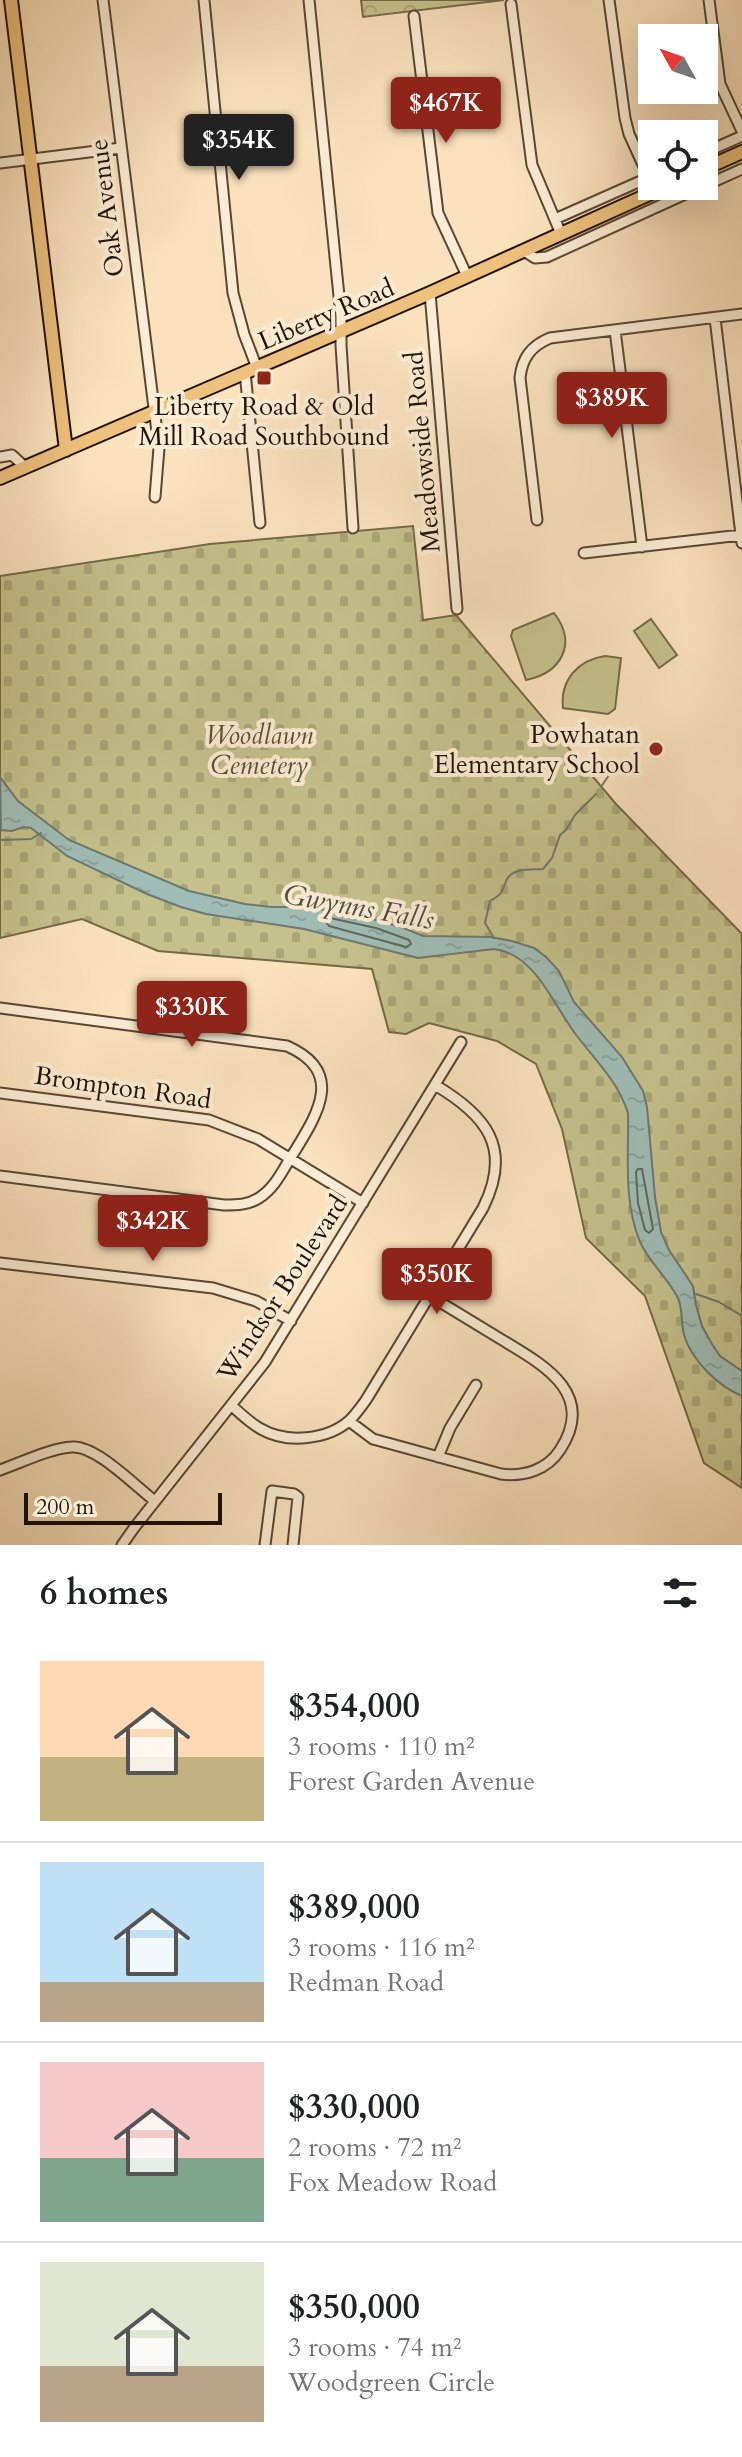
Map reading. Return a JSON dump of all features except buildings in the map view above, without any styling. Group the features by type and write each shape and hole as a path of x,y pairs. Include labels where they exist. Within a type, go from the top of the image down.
{"main road":[{"path":"11,0 66,450"},
{"path":"718,163 742,152"},
{"name":"Liberty Road","path":"0,478 341,332 638,199"}],"street":[{"name":"Oak Avenue","path":"103,0 160,457 155,497"},
{"path":"204,0 233,293 251,370 260,523"},
{"path":"309,0 341,316 353,528"},
{"path":"609,0 625,118 638,152"},
{"path":"709,0 720,84 742,133 718,146"},
{"path":"511,4 530,155 561,234"},
{"path":"414,16 438,213 467,276"},
{"path":"0,163 121,148"},
{"path":"718,180 742,169"},
{"path":"555,219 638,182"},
{"path":"524,251 535,258 547,257 673,200"},
{"name":"Meadowside Road","path":"430,293 457,609"},
{"path":"537,520 520,378 522,363 533,347 550,338 742,314"},
{"path":"715,318 742,543"},
{"path":"615,330 642,547"},
{"path":"0,457 12,455 25,467"},
{"path":"584,553 741,535"},
{"path":"0,1008 280,1044 295,1049 316,1070 322,1084 315,1117 278,1179 264,1195 245,1204 0,1176"},
{"name":"Windsor Boulevard","path":"122,1545 256,1375 461,1042"},
{"path":"232,1406 260,1429 285,1437 313,1437 349,1421 366,1400 483,1208 495,1176 493,1149 483,1123 468,1105 435,1085"},
{"name":"Brompton Road","path":"0,1093 209,1120 244,1132 363,1203"},
{"path":"0,1263 213,1288 256,1301 291,1321"},
{"path":"349,1421 373,1439 501,1474 529,1473 549,1463 557,1455 569,1433 571,1410 563,1385 548,1369 430,1296"},
{"path":"438,1457 450,1428 476,1385"},
{"path":"0,1470 63,1448 82,1447 155,1501"},
{"path":"265,1545 272,1491 298,1497 293,1545"}],"green space":[{"path":"361,0 504,0 363,17"},
{"name":"Woodlawn Cemetery","path":"413,526 423,620 456,615 616,804 742,934 742,1488 704,1463 645,1296 586,1238 562,1129 536,1064 497,1041 429,1023 406,1034 389,1032 372,969 158,951 82,919 0,938 0,576 210,544"},
{"path":"554,613 565,636 562,656 549,671 526,680 511,636 513,630"},
{"path":"651,619 677,655 659,668 634,631"},
{"path":"605,656 621,658 615,709 608,714 563,708 564,689 573,673 587,662"}],"water":[{"name":"Gwynns Falls","path":"0,777 18,801 69,840 189,891 245,904 307,907 358,915 423,936 490,937 512,941 534,948 546,957 559,971 574,1002 622,1057 643,1091 661,1232 693,1286 702,1326 712,1344 720,1356 742,1371 742,1396 715,1379 688,1345 678,1298 640,1242 631,1211 628,1113 619,1092 533,971 509,953 494,949 418,958 304,929 206,914 181,907 67,856 31,828 1,830"}],"waterway":[{"path":"601,787 613,769"},
{"path":"494,938 485,923 490,901 501,893 513,873 543,869 552,858 560,835 596,794"},
{"path":"0,840 31,839 41,833"},
{"path":"696,1294 719,1302 742,1316"}],"place":[{"name":"Liberty Road & Old Mill Road Southbound","path":"264,378"},
{"name":"Powhatan Elementary School","path":"656,749"}]}
